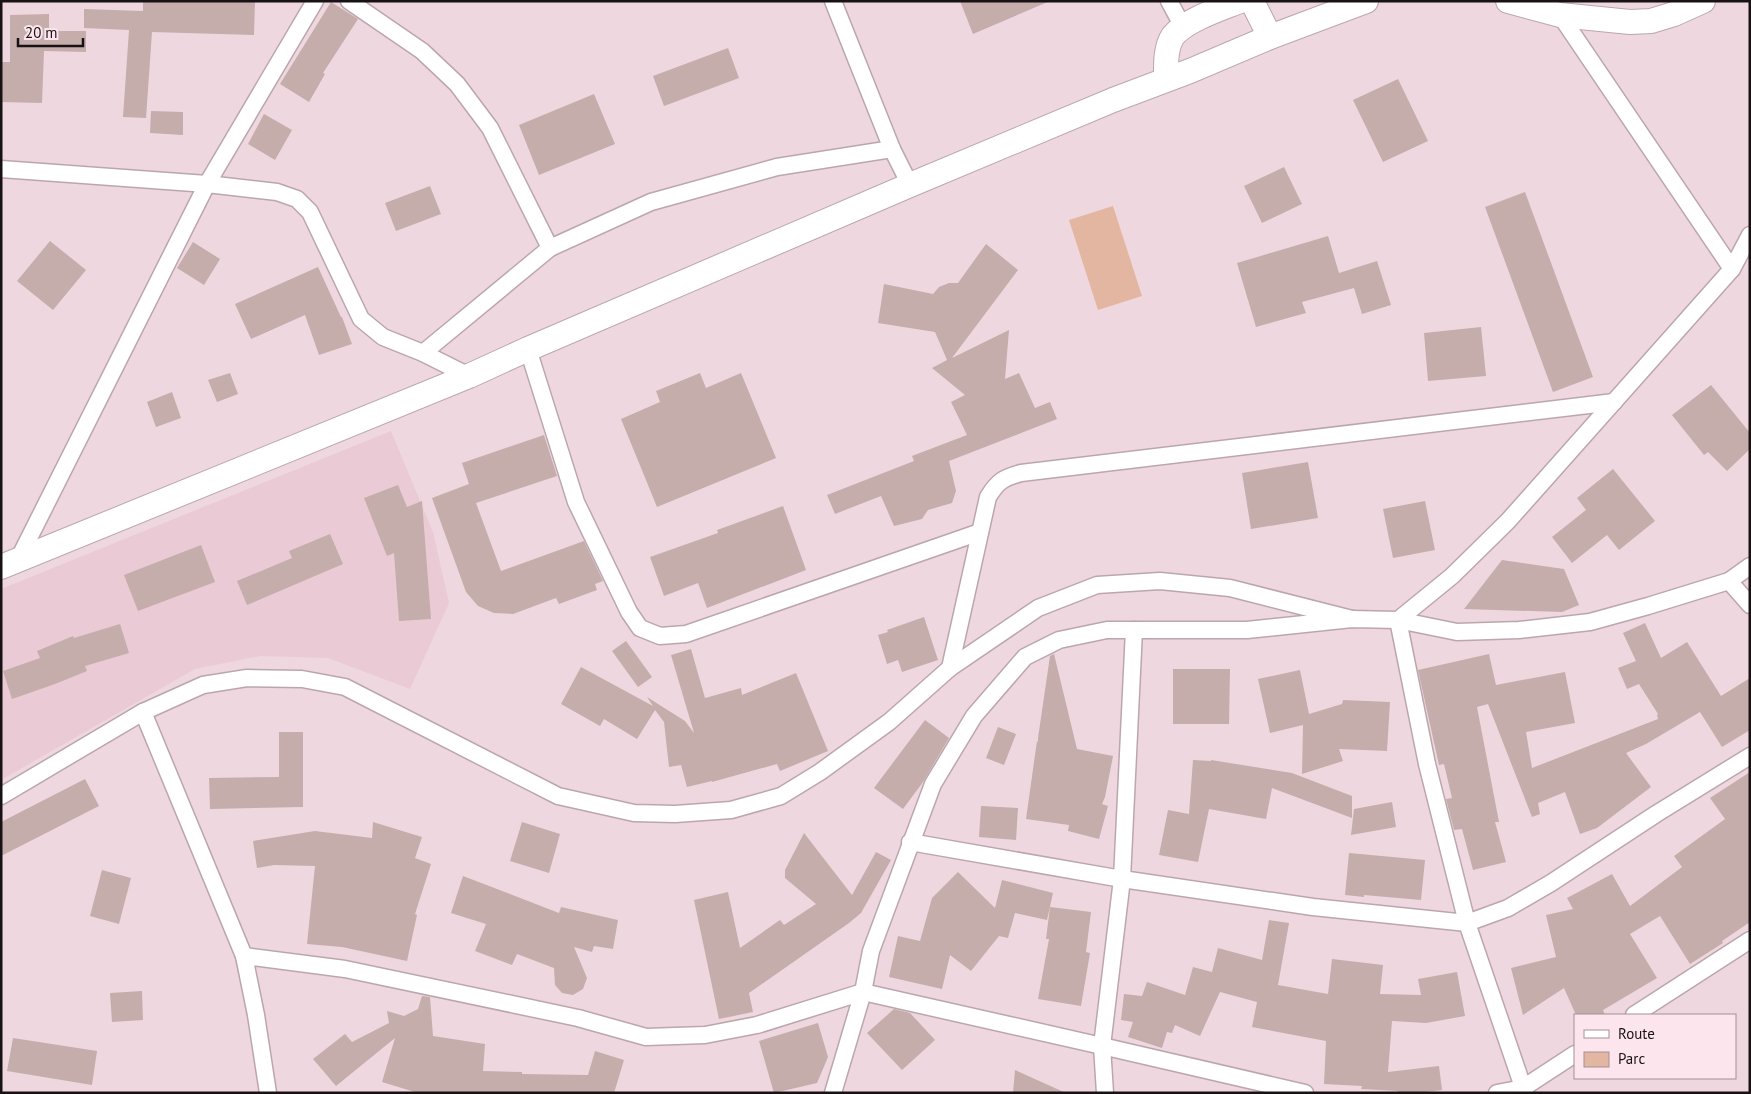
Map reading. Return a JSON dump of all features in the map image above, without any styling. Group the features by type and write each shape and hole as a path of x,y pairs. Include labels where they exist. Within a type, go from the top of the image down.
{"street":[{"path":"10,564 207,184 315,1"},
{"path":"349,1 422,51 457,84 490,128 550,248"},
{"path":"833,1 892,149 910,185"},
{"path":"1169,1 1183,27"},
{"path":"1166,79 1168,49 1173,37 1183,27 1210,13 1240,1"},
{"path":"1252,1 1270,37"},
{"path":"10,564 469,376 910,185 1270,37 1366,1"},
{"path":"1508,1 1560,15 1630,22 1651,21 1674,14 1703,1"},
{"path":"1560,15 1732,269"},
{"path":"423,352 550,248 651,202 777,167 892,149"},
{"path":"1,169 207,184 276,192 297,199 310,212 361,319 383,338 423,352 469,376"},
{"path":"1398,620 1452,576 1501,528 1732,269 1750,235"},
{"path":"528,349 576,502 629,612 640,628 660,636 686,634 980,532"},
{"path":"950,668 988,498 996,484 1006,477 1021,472 1614,402"},
{"path":"833,1093 863,992 871,951 933,784 974,716 1025,657 1060,640 1107,630 1247,630 1352,619 1398,620 1457,632 1519,630 1590,622 1729,580 1750,566"},
{"path":"1,796 144,712 203,685 248,678 302,679 345,687 558,796 634,813 675,814 731,810 781,796 820,772 889,722 950,668 1038,608 1097,585 1160,580 1230,588 1352,619"},
{"path":"1729,580 1750,605"},
{"path":"1398,620 1427,764 1467,923 1524,1090"},
{"path":"1105,1093 1102,1046 1122,879 1134,630"},
{"path":"144,712 244,956 256,1015 268,1093"},
{"path":"910,842 1122,879 1313,908 1467,923 1508,908 1544,887 1750,756"},
{"path":"1636,1014 1750,940"},
{"path":"244,956 345,969 578,1018 646,1037 705,1035 757,1025 863,992 1305,1093"},
{"path":"1496,1093 1524,1090 1574,1055"}],"shaded area":[{"path":"391,431 433,532 449,603 410,689 328,658 260,656 195,669 1,780 1,589"}],"green space":[{"path":"1113,206 1142,296 1098,310 1069,220"}],"building":[{"path":"143,1 255,1 254,35 152,32 146,118 123,117 129,30 84,28 84,9 143,11"},
{"path":"960,1 1050,1 973,34"},
{"path":"331,2 358,19 323,73 325,74 309,102 280,84"},
{"path":"49,14 49,31 86,31 86,52 44,51 42,103 1,102 1,62 10,62 10,15"},
{"path":"728,48 739,78 664,106 653,76"},
{"path":"1398,79 1428,141 1383,162 1353,100"},
{"path":"594,94 615,144 539,175 519,125"},
{"path":"151,111 183,112 183,135 150,133"},
{"path":"264,114 292,130 275,160 248,144"},
{"path":"1284,167 1302,204 1262,223 1244,186"},
{"path":"430,186 441,214 396,231 385,203"},
{"path":"1525,192 1593,377 1553,392 1485,207"},
{"path":"1328,236 1339,273 1377,261 1391,305 1362,314 1354,288 1302,302 1306,313 1256,327 1237,263"},
{"path":"50,241 86,270 53,310 17,281"},
{"path":"193,242 220,259 204,285 177,268"},
{"path":"986,244 1018,270 952,358 1009,330 1005,379 1019,373 1035,408 1050,402 1057,419 949,461 956,491 952,503 928,510 922,519 894,526 881,496 835,514 827,495 914,461 912,456 967,435 951,402 965,395 932,368 947,360 935,332 878,323 884,284 933,294 939,287 949,283 958,283"},
{"path":"318,267 342,317 352,344 319,355 305,315 251,339 235,304"},
{"path":"1481,327 1486,376 1428,381 1424,333"},
{"path":"230,373 238,394 217,402 208,380"},
{"path":"700,373 706,388 741,373 776,458 657,507 621,419 660,402 656,391"},
{"path":"1711,385 1750,433 1750,449 1727,471 1708,452 1704,455 1672,415"},
{"path":"172,392 181,418 156,427 147,402"},
{"path":"544,435 557,476 476,503 501,571 584,541 603,581 595,584 597,590 559,604 556,598 513,614 494,613 478,606 466,592 432,498 469,484 462,463"},
{"path":"1308,462 1318,518 1251,529 1242,473"},
{"path":"1613,469 1655,521 1619,550 1607,535 1572,563 1552,537 1586,510 1577,498"},
{"path":"398,485 407,507 422,501 431,619 399,621 394,553 387,556 364,498"},
{"path":"1425,501 1435,550 1393,558 1383,509"},
{"path":"783,506 806,570 707,608 698,583 664,596 650,557 718,533 717,530"},
{"path":"330,534 343,564 247,605 237,581 292,558 289,551"},
{"path":"201,545 215,582 138,611 124,575"},
{"path":"1502,560 1564,569 1579,605 1562,612 1464,609"},
{"path":"924,617 938,660 902,672 898,660 887,664 878,635"},
{"path":"1645,623 1661,658 1687,642 1721,696 1750,678 1750,730 1722,747 1700,712 1646,744 1626,753 1651,787 1597,828 1580,834 1565,792 1538,803 1540,814 1532,817 1488,704 1477,707 1499,822 1495,822 1506,862 1473,870 1462,829 1454,830 1446,799 1452,798 1444,764 1439,765 1418,670 1489,654 1496,685 1565,672 1575,723 1526,732 1532,768 1658,719 1658,714 1639,684 1627,689 1618,668 1636,661 1623,633"},
{"path":"120,624 129,653 85,666 87,671 12,699 3,671 40,658 37,651 73,636 74,638"},
{"path":"626,641 652,677 638,687 612,651"},
{"path":"691,649 705,698 741,688 742,695 796,673 828,751 780,771 777,764 687,787 681,765 669,767 664,722 655,710 637,739 604,719 600,726 561,704 581,667 653,706 647,697 685,721 694,733 671,655"},
{"path":"1054,654 1077,749 1113,756 1102,804 1108,806 1099,839 1068,831 1069,825 1026,819 1050,656"},
{"path":"1173,669 1230,669 1229,724 1173,724"},
{"path":"1300,670 1309,714 1342,704 1343,700 1390,702 1387,751 1339,749 1343,761 1302,774 1303,725 1270,733 1258,679"},
{"path":"925,720 949,738 923,782 903,809 874,788"},
{"path":"998,727 1016,734 1004,765 986,758"},
{"path":"279,732 303,732 303,807 210,809 209,778 279,777"},
{"path":"1193,760 1211,760 1292,773 1352,796 1352,818 1272,788 1266,819 1209,809 1198,862 1159,855 1168,810 1189,814"},
{"path":"1750,772 1750,922 1722,941 1723,943 1690,964 1660,916 1630,934 1657,978 1603,1010 1605,1014 1576,1014 1564,988 1523,1015 1511,968 1556,957 1546,915 1573,909 1567,898 1612,874 1630,906 1682,867 1674,856 1725,819 1710,798"},
{"path":"85,779 99,806 1,856 1,822"},
{"path":"1392,802 1396,827 1351,835 1354,809"},
{"path":"981,806 1018,808 1016,840 979,837"},
{"path":"373,822 422,837 415,858 431,864 415,914 417,915 407,961 342,947 307,944 315,866 274,865 257,868 253,841 315,831 372,838"},
{"path":"522,822 560,834 549,873 510,861"},
{"path":"804,833 852,895 876,852 891,860 861,913 749,993 753,1012 719,1019 694,900 728,892 740,948 780,920 784,925 816,904 785,878 785,870"},
{"path":"1349,853 1425,860 1421,900 1345,895"},
{"path":"102,870 131,878 119,924 90,916"},
{"path":"958,872 995,908 1002,880 1053,893 1047,920 1015,913 1008,938 999,936 971,971 950,955 942,989 889,977 898,936 920,941 932,898"},
{"path":"463,876 559,913 561,907 618,920 613,949 594,946 592,952 574,947 587,978 583,989 573,995 562,993 555,985 554,968 517,954 512,965 475,951 486,924 451,913"},
{"path":"1050,907 1091,912 1086,952 1090,953 1081,1006 1038,999 1049,939 1046,939"},
{"path":"1269,920 1289,923 1278,985 1328,994 1332,959 1383,965 1380,994 1421,995 1418,979 1457,972 1465,1016 1426,1023 1392,1021 1388,1072 1439,1066 1442,1090 1398,1093 1398,1091 1361,1089 1362,1086 1324,1084 1326,1041 1252,1027 1257,1002 1220,992 1200,1036 1175,1025 1172,1033 1167,1032 1162,1048 1128,1037 1133,1022 1121,1020 1124,994 1142,996 1147,982 1185,995 1193,967 1212,972 1218,948 1262,960"},
{"path":"142,991 143,1020 112,1022 110,993"},
{"path":"422,996 430,997 433,1036 485,1044 483,1071 522,1072 522,1074 588,1075 595,1051 624,1060 614,1093 418,1093 382,1082 395,1038 336,1086 313,1059 345,1034 352,1042 389,1023 387,1011 404,1016 418,1009"},
{"path":"894,1009 910,1013 935,1040 902,1070 867,1033"},
{"path":"818,1023 828,1057 817,1083 774,1093 759,1041"},
{"path":"13,1038 97,1051 92,1085 7,1071"},
{"path":"1015,1070 1066,1093 1013,1093"}]}
